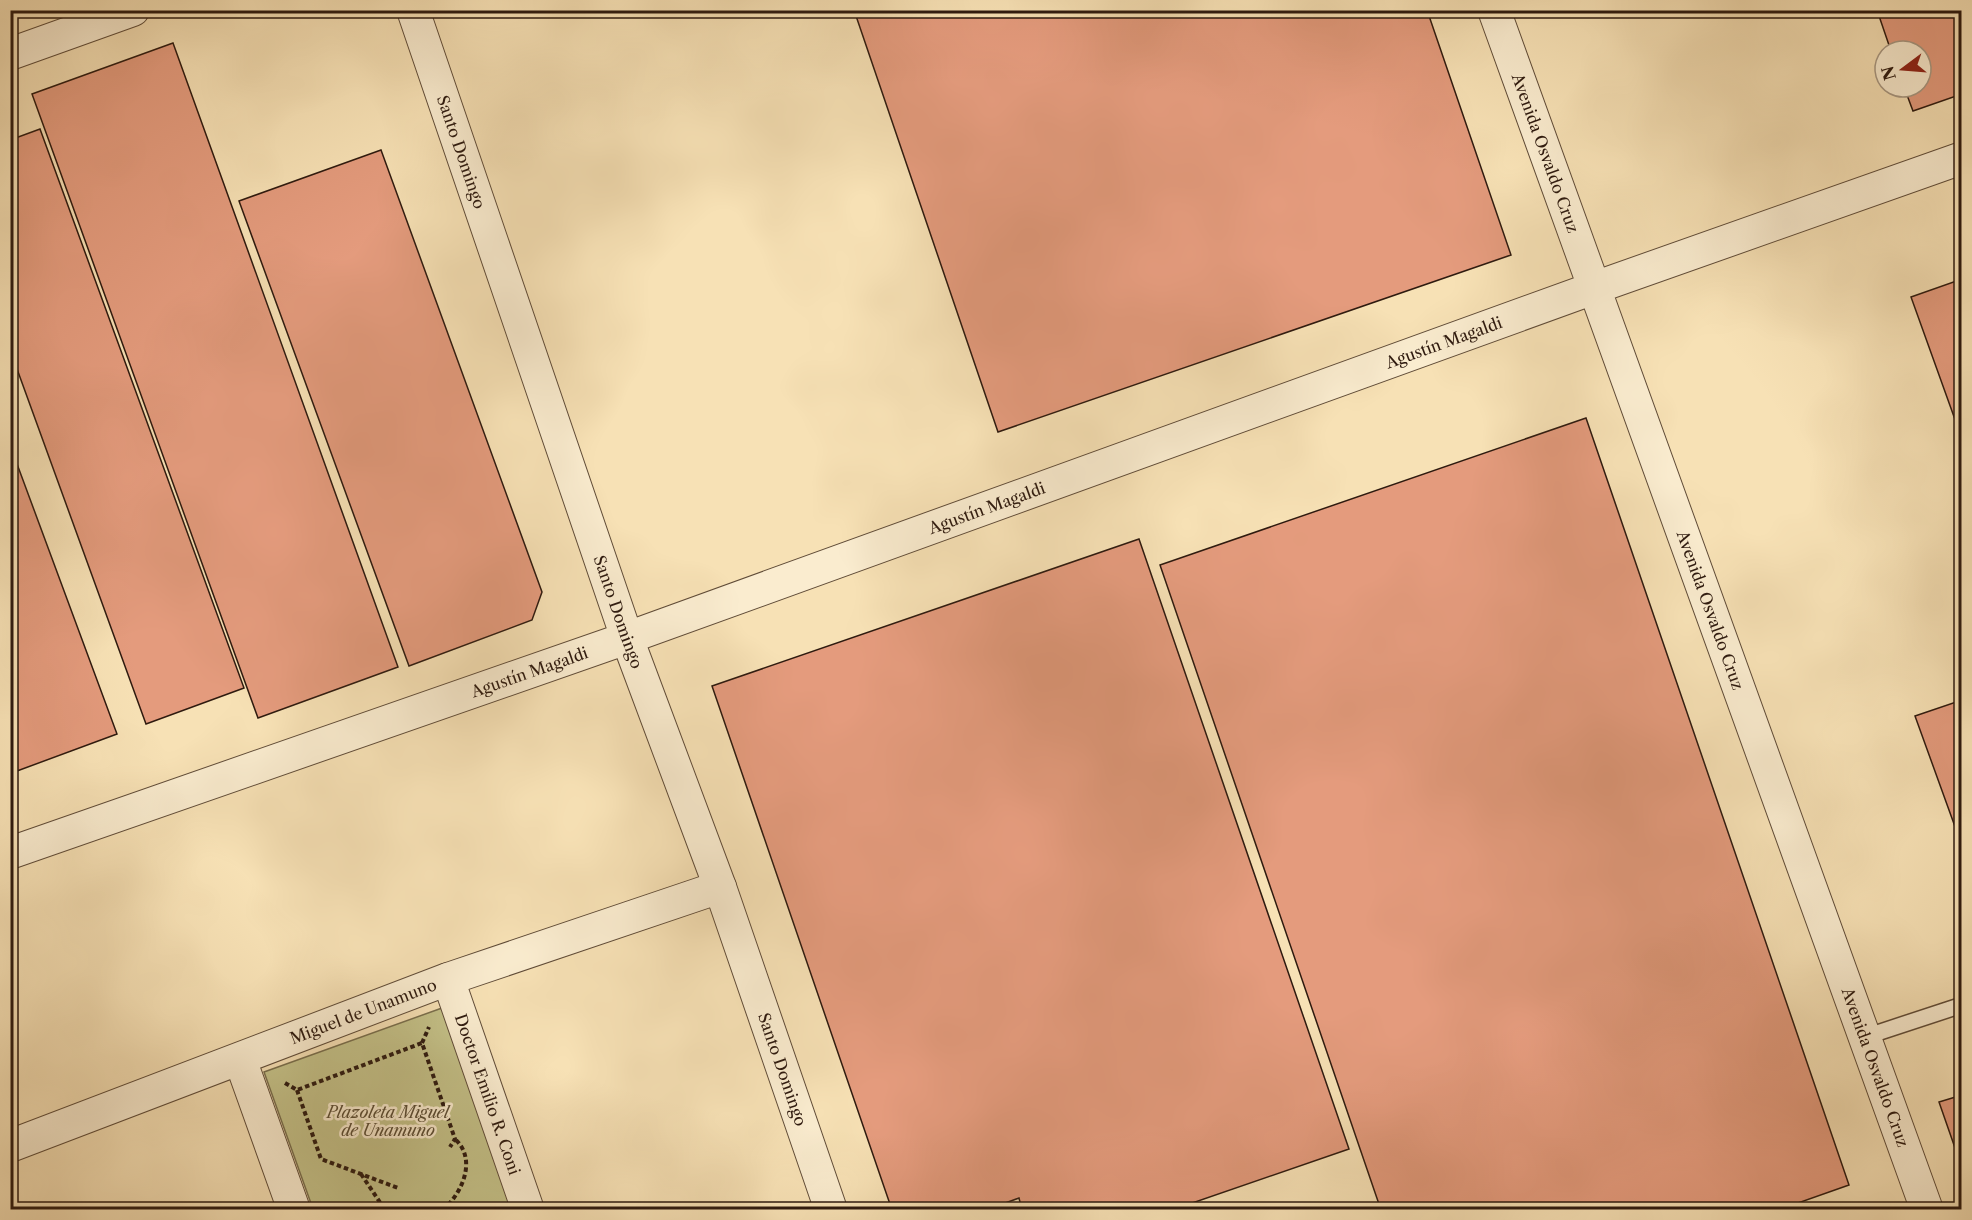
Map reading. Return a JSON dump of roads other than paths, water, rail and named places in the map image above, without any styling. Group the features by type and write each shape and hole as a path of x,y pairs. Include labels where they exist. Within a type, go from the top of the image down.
{"street":[{"path":"10,54 133,10"},
{"name":"Santo Domingo","path":"413,10 627,638 720,887 831,1209"},
{"name":"Avenida Osvaldo Cruz","path":"1494,10 1927,1209"},
{"name":"Agustín Magaldi","path":"10,853 627,638 1594,288 1962,158"},
{"name":"Miguel de Unamuno","path":"10,1146 448,979 720,887"},
{"name":"Doctor Emilio R. Coni","path":"448,979 528,1209"},
{"path":"240,1059 294,1209"}],"lane":[{"path":"1865,1037 1962,1005"}],"park label":[{"name":"Plazoleta Miguel de Unamuno","path":"388,1121"}]}
